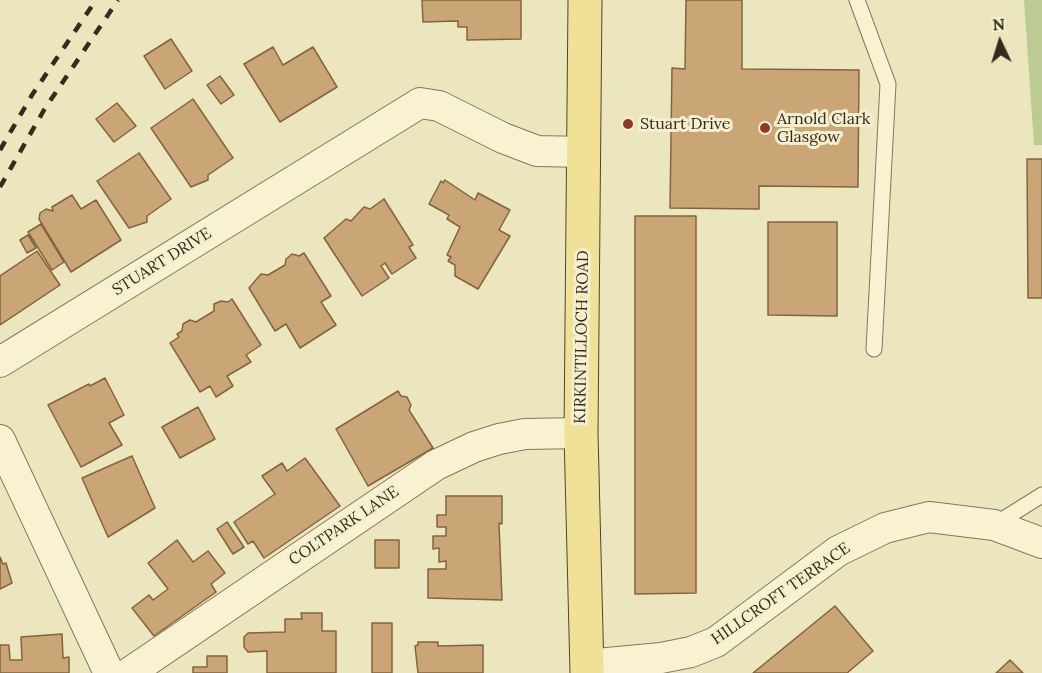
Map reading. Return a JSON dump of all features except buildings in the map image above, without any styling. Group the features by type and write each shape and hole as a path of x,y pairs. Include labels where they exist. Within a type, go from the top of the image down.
{"main road":[{"name":"KIRKINTILLOCH ROAD","path":"585,0 581,434 586,669"}],"street":[{"name":"STUART DRIVE","path":"0,362 420,104 439,106 503,138 537,150 585,152"},
{"name":"COLTPARK LANE","path":"129,673 436,465 474,447 499,439 525,434 581,434"},
{"path":"0,440 109,673"},
{"name":"HILLCROFT TERRACE","path":"586,669 691,652 716,642 838,551 885,528 929,517 994,525 1042,543"}],"lane":[{"path":"857,0 888,84 874,349"},
{"path":"994,525 1042,495"}],"green space":[{"path":"1024,0 1042,0 1042,145 1034,145"}],"railway":[{"path":"0,150 32,95 96,0"},
{"path":"0,187 44,110 118,0"}],"place":[{"name":"Stuart Drive","path":"628,124"},
{"name":"Arnold Clark Glasgow","path":"765,128"}]}
